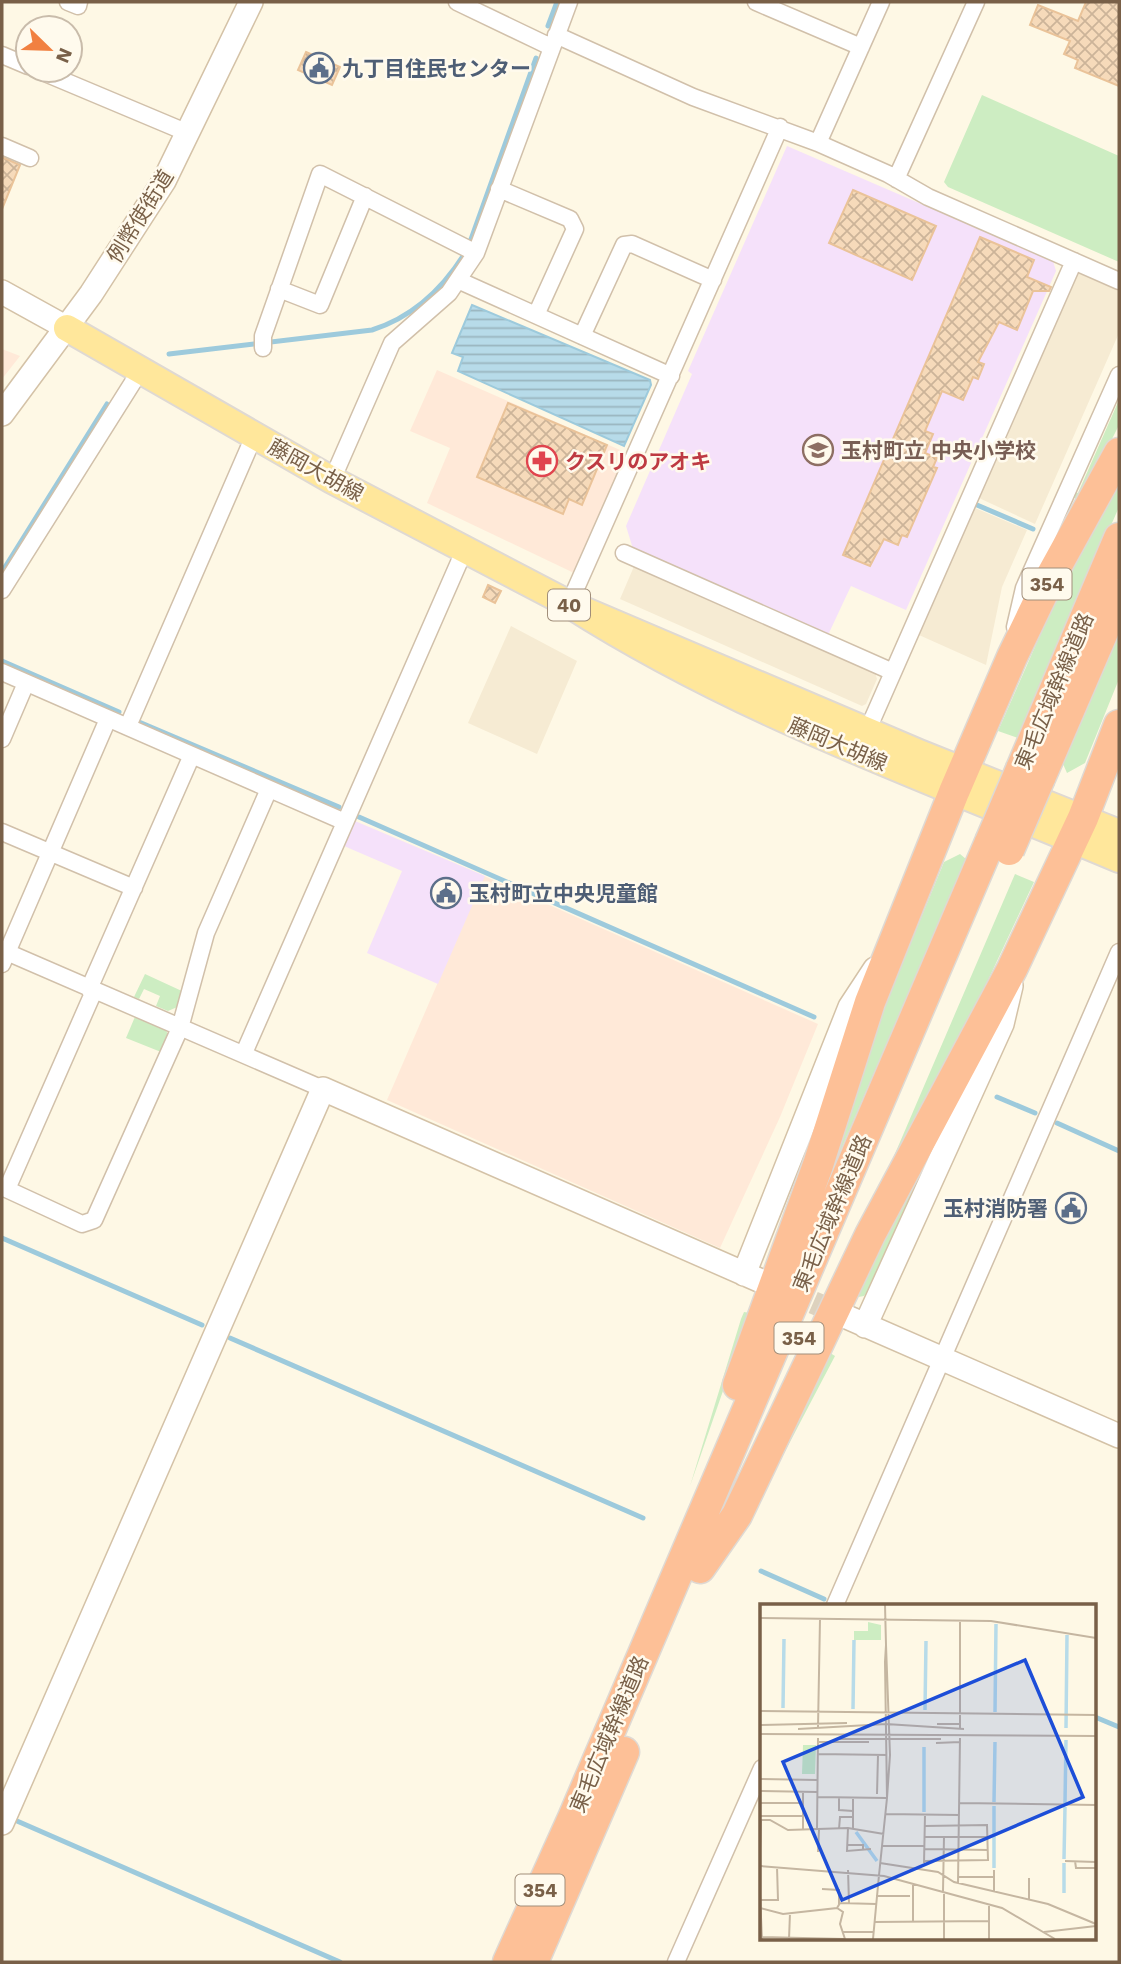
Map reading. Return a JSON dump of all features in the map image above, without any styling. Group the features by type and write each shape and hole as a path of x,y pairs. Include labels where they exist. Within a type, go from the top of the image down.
{"highway":[{"name":"354","path":"700,1522 706,1472 818,1164 856,1043 890,951 966,775 1012,657 1050,578 1119,453"},
{"name":"東毛広域幹線道路","path":"508,1962 1031,774 1119,538"},
{"name":"東毛広域幹線道路","path":"1031,774 1119,595"},
{"name":"354","path":"701,1568 737,1515 870,1235 1012,969 1119,724"},
{"name":"東毛広域幹線道路","path":"533,1962 701,1568 1000,846"}],"main road":[{"name":"藤岡大胡線","path":"67,328 332,480 569,604 721,690 862,743 966,775 1070,835 1119,859"},
{"name":"藤岡大胡線","path":"569,604 684,653 862,743"},
{"name":"藤岡大胡線","path":"1070,835 1119,833"},
{"path":"1070,835 1119,841"}],"street":[{"path":"68,2 78,6 79,2"},
{"name":"例幣使街道","path":"2,414 67,328 158,191 251,2"},
{"path":"457,2 693,97 818,143 920,194 1119,281"},
{"path":"332,480 392,343 460,281 476,253 569,2"},
{"path":"756,2 784,7 861,47"},
{"path":"818,143 881,2"},
{"path":"896,180 976,2"},
{"path":"71,84 188,133"},
{"path":"569,604 780,127"},
{"path":"2,146 30,158"},
{"path":"263,342 320,174 476,253"},
{"path":"499,189 570,219 575,229 536,315"},
{"path":"279,289 320,305 365,196"},
{"path":"582,336 624,245 632,244 713,280"},
{"path":"862,743 1074,261"},
{"path":"460,281 671,376"},
{"path":"2,292 67,328"},
{"path":"2,590 140,371"},
{"path":"1012,657 1024,588 1119,375"},
{"path":"128,726 254,436"},
{"path":"244,1053 464,551"},
{"path":"624,553 893,671"},
{"path":"2,672 345,822"},
{"path":"2,739 26,683"},
{"path":"108,719 3,956 244,1053 768,1284"},
{"path":"192,755 4,1188 82,1224 94,1220 180,1028 206,933 269,789"},
{"path":"2,832 134,888"},
{"path":"744,1274 850,1007 890,951"},
{"path":"835,1604 1119,952"},
{"path":"865,1325 897,1261 1002,1024 1012,969"},
{"path":"2,1824 323,1089"},
{"path":"840,1314 1119,1436"},
{"path":"676,1962 760,1773"}],"shaded area":[{"name":"玉村町立 中央小学校","path":"787,146 1053,261 1056,271 906,610 851,586 828,635 633,549 626,526 692,374 688,371"},
{"path":"1078,273 1119,291 1119,333 1035,524 979,498"},
{"path":"2,349 20,356 2,379"},
{"path":"437,370 627,453 574,573 427,503 450,448 410,431"},
{"path":"975,508 1027,530 1002,587 986,665 919,635"},
{"path":"635,564 874,669 877,679 866,704 862,706 620,599"},
{"path":"511,626 577,661 537,754 468,723"},
{"path":"355,821 485,876 438,984 367,953 402,871 344,846"},
{"path":"484,876 818,1024 780,1117 720,1248 387,1100"}],"green space":[{"path":"982,95 1119,156 1119,262 948,187 944,182"},
{"path":"1119,400 1119,425 1081,501 1073,497 1075,492 1078,493"},
{"path":"1119,481 1119,507 1018,738 998,731 1067,574 1069,575"},
{"path":"1119,631 1119,679 1085,763 1067,773 1063,764 1067,751"},
{"path":"960,854 966,859 825,1187 872,1037 944,862"},
{"path":"1015,874 1034,882 959,1042 888,1170"},
{"path":"145,974 184,992 182,1005 168,1011 156,1006 160,996 144,989 139,999 134,997"},
{"path":"137,1012 164,1023 168,1036 161,1052 126,1038"},
{"path":"988,1029 869,1289 864,1296 847,1299"},
{"path":"744,1312 750,1313 690,1486 741,1319"},
{"path":"827,1351 835,1356 760,1499"}],"water":[{"path":"472,305 650,380 651,385 624,446 458,371 463,357 452,353"}],"building":[{"path":"1086,2 1119,2 1119,86 1075,68 1078,60 1064,54 1070,41 1030,25 1038,5 1078,21"},
{"name":"九丁目住民センター","path":"306,52 340,67 332,85 298,70"},
{"path":"2,157 20,165 2,209"},
{"path":"853,190 936,226 912,280 829,243"},
{"path":"980,237 1034,260 1027,277 1051,287 1049,291 1033,291 1017,330 999,322 978,362 984,364 978,379 973,377 963,400 942,391 925,431 933,434 925,453 937,458 933,467 937,468 907,537 902,535 898,545 884,539 870,566 843,555"},
{"name":"クスリのアオキ","path":"508,403 607,445 582,505 569,499 563,514 477,477"},
{"path":"488,585 501,591 495,603 483,597"}],"waterway":[{"path":"548,26 557,2"},
{"path":"470,242 536,58"},
{"path":"169,354 372,330 413,310 447,279 465,253"},
{"path":"2,572 107,404"},
{"path":"977,505 1033,529"},
{"path":"2,661 119,712"},
{"path":"139,722 339,807"},
{"path":"359,817 814,1017"},
{"path":"997,1097 1035,1113"},
{"path":"1057,1123 1119,1151"},
{"path":"2,1238 202,1325"},
{"path":"230,1338 643,1518"},
{"path":"761,1571 824,1599"},
{"path":"1096,1717 1119,1727"},
{"path":"17,1821 340,1962"}],"tunnel":[{"path":"782,1289 840,1314"}],"place":[{"name":"九丁目住民センター","path":"319,68"},
{"name":"玉村町立 中央小学校","path":"818,450"},
{"name":"クスリのアオキ","path":"542,461"},
{"name":"玉村町立中央児童館","path":"446,893"},
{"name":"玉村消防署","path":"1071,1208"}]}
